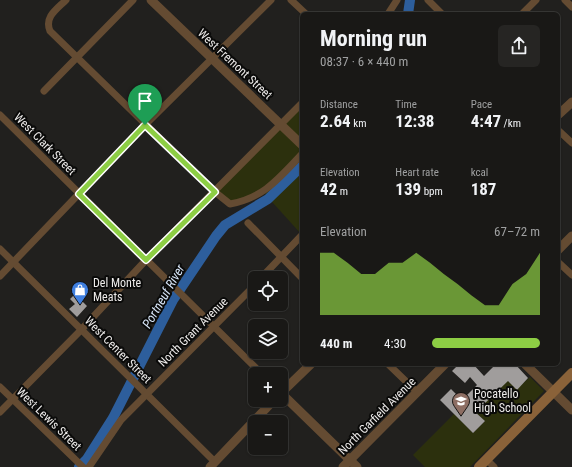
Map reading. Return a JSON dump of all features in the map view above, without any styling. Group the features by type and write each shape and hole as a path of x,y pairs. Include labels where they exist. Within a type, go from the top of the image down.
{"main road":[{"path":"487,465 572,373"}],"street":[{"path":"66,0 48,18 47,25 50,32 215,192 230,204 241,202 263,192 300,156"},
{"path":"44,91 133,0"},
{"name":"West Fremont Street","path":"151,0 300,143"},
{"path":"0,276 145,125 213,60 271,0"},
{"path":"291,0 304,12"},
{"path":"389,12 397,0"},
{"path":"428,0 440,12"},
{"path":"524,12 536,0"},
{"path":"565,0 572,7"},
{"path":"560,113 572,102"},
{"path":"0,412 81,330 146,260 300,105"},
{"name":"West Clark Street","path":"0,115 255,367"},
{"path":"560,132 572,143"},
{"path":"248,223 300,276"},
{"path":"560,248 572,236"},
{"path":"268,271 300,237"},
{"name":"West Center Street","path":"0,249 215,465"},
{"path":"560,264 572,275"},
{"name":"North Grant Avenue","path":"88,467 121,420 248,291"},
{"path":"288,386 309,366"},
{"path":"390,366 417,392"},
{"name":"North Garfield Avenue","path":"343,467 443,366"},
{"path":"527,366 572,410"},
{"name":"West Lewis Street","path":"0,386 82,467"},
{"path":"288,400 357,467"},
{"path":"215,465 268,407"}],"green space":[{"path":"300,105 300,233 263,192 230,204 215,192"},
{"path":"530,377 544,391 470,467 425,467 413,455 454,414 473,433 485,421 474,411 480,405 482,406 485,403 484,401 506,379 517,389"}],"building":[{"name":"Del Monte Meats","path":"75,294 87,306 77,317 69,309 75,304 70,299"},
{"name":"Pocatello High School","path":"457,366 475,366 484,376 494,366 517,366 528,378 517,390 508,381 482,406 480,405 474,411 485,421 473,433 440,400 451,389 462,400 477,385 470,377 465,383 452,371"}],"waterway":[{"name":"Portneuf River","path":"408,12 410,0"},
{"name":"Portneuf River","path":"79,467 87,459 113,418 173,300 216,236 225,225 268,199 300,168"}],"place":[{"name":"Del Monte Meats","path":"80,305"},
{"name":"Pocatello High School","path":"461,416"}],"route":[{"path":"145,125 215,192 146,260 79,194 145,125"}]}
